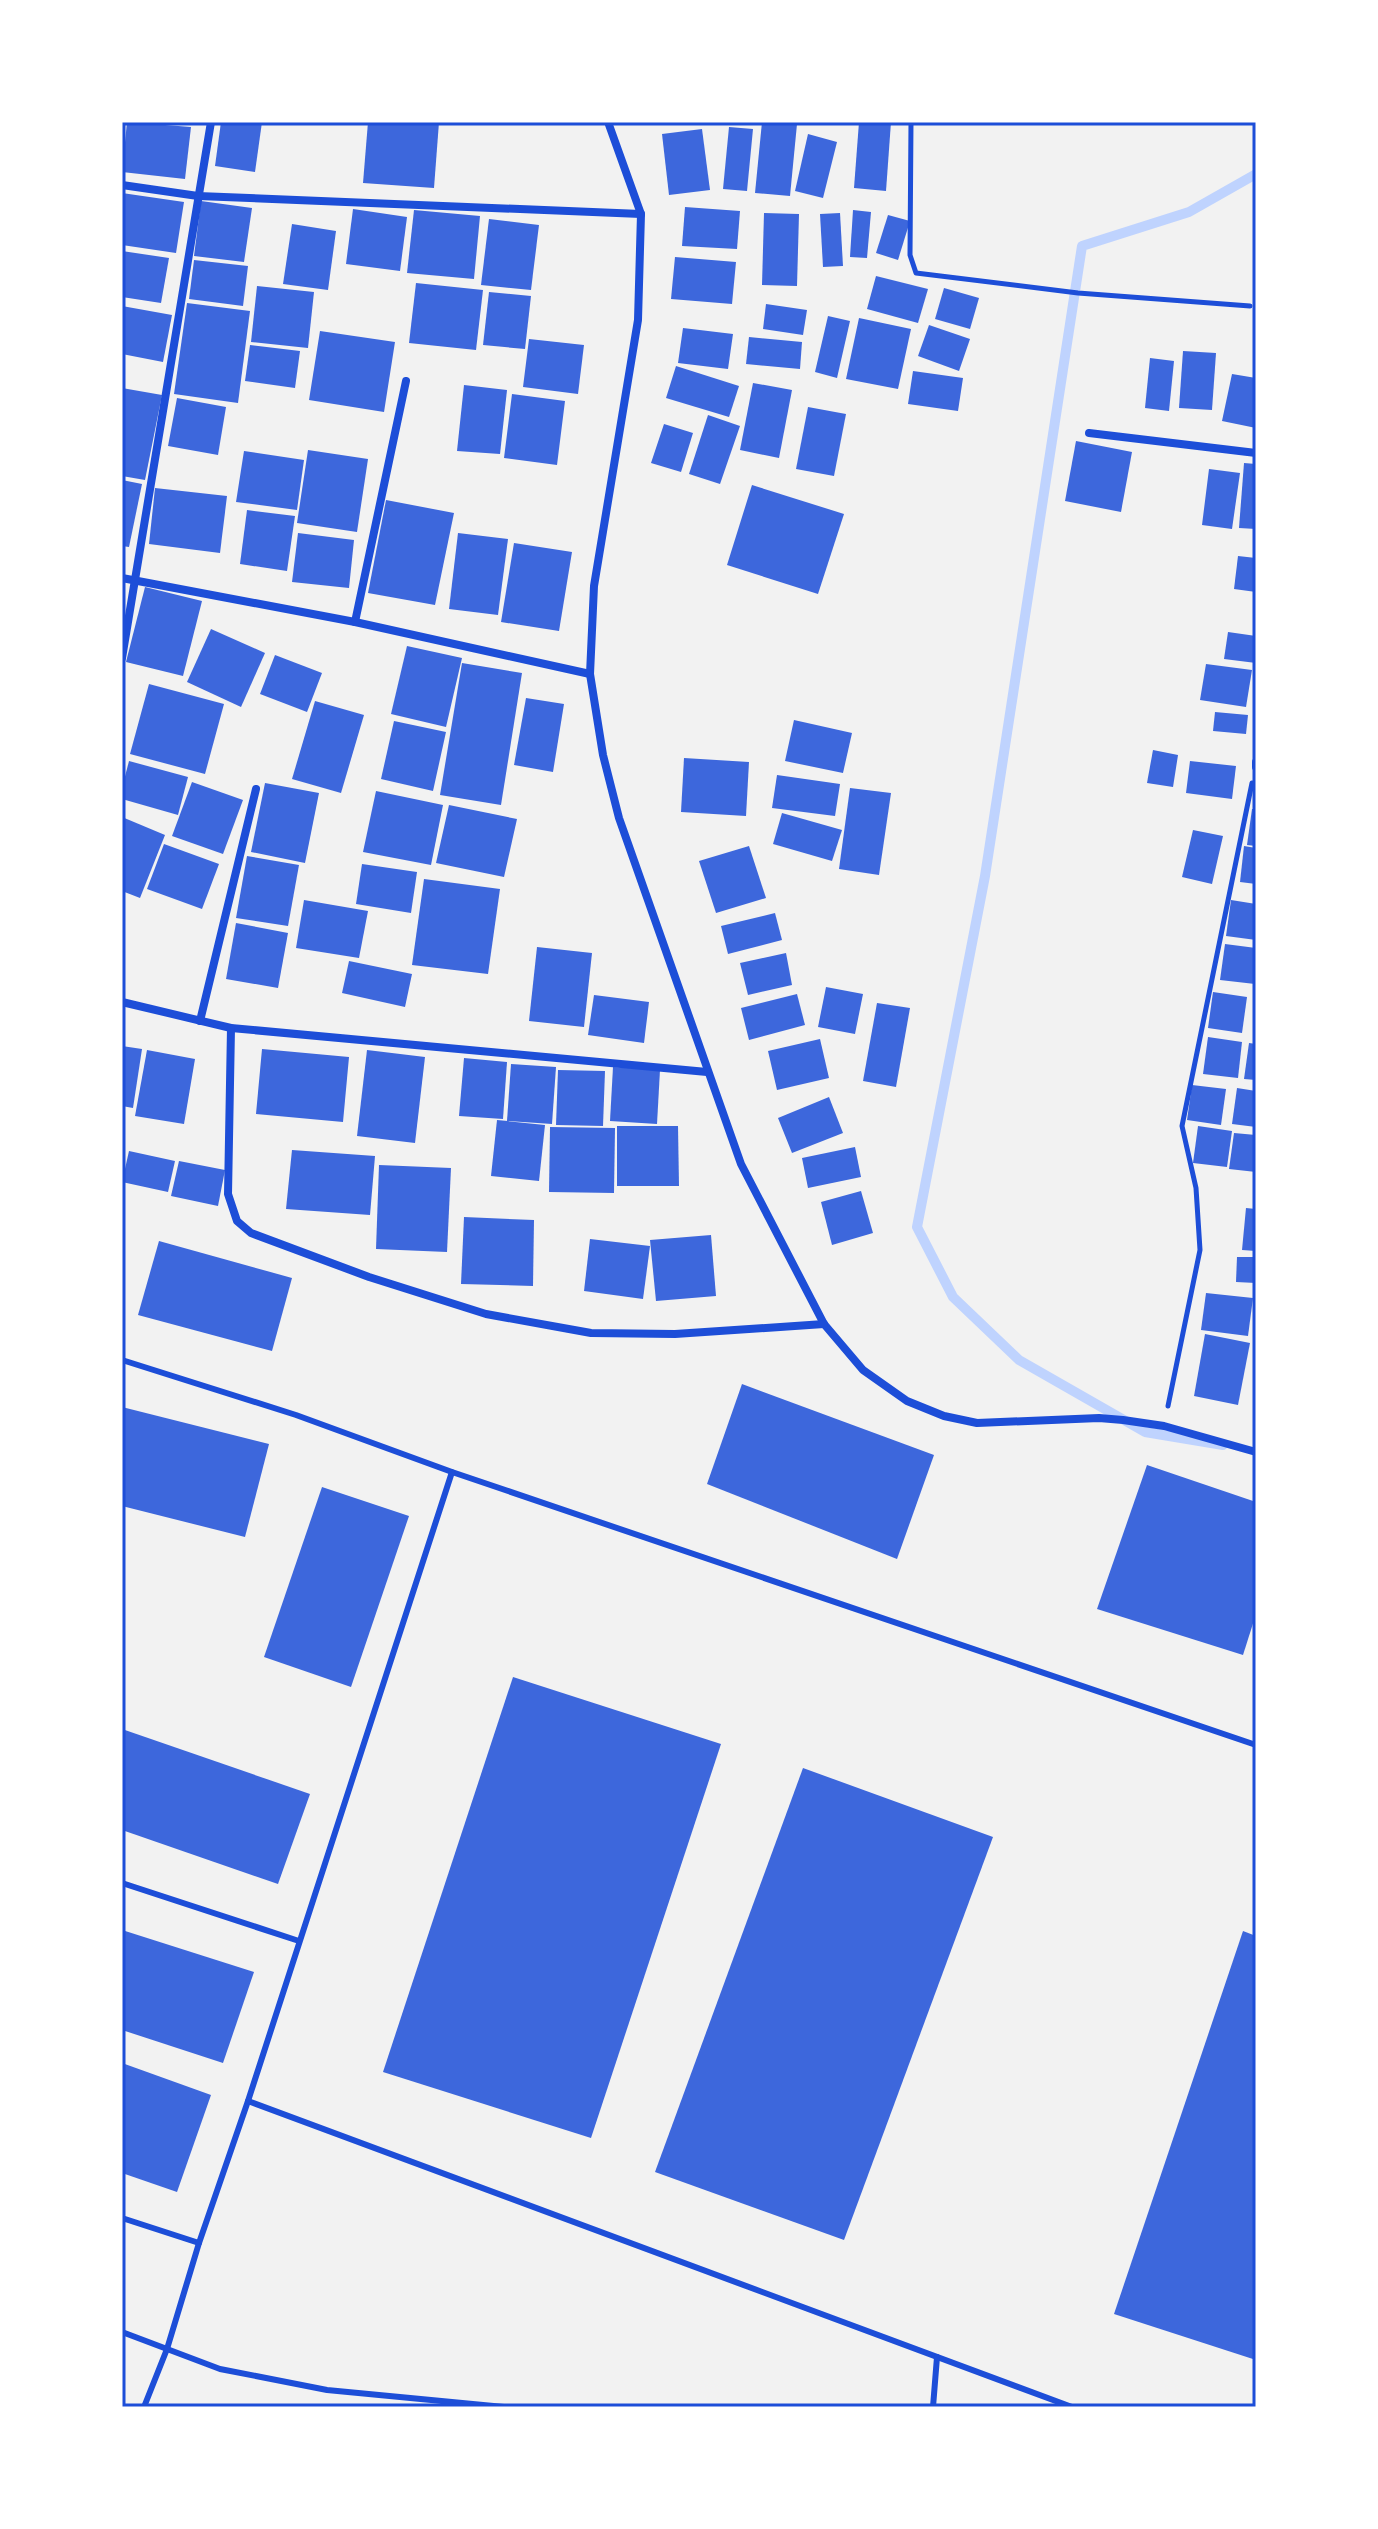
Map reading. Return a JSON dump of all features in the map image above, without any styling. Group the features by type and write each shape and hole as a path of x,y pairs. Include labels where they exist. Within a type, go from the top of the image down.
{"street":[{"path":"122,658 211,122"},
{"path":"608,122 641,214 638,320 594,586 590,674 603,755 619,818 741,1164 824,1324 863,1370 907,1401 944,1416 977,1423 1099,1418 1164,1426 1256,1452"},
{"path":"122,185 198,196 641,214"},
{"path":"355,622 406,381"},
{"path":"1089,433 1256,453"},
{"path":"122,578 355,622 590,674"},
{"path":"200,1021 256,789"},
{"path":"122,1002 231,1028 707,1072"},
{"path":"231,1028 228,1194 237,1221 251,1233 369,1277 486,1314 591,1333 675,1334 824,1324"}],"lane":[{"path":"122,1360 296,1415 452,1472 1256,1745"},
{"path":"144,2407 167,2349 452,1472"},
{"path":"122,1883 299,1941"},
{"path":"248,2101 1072,2407"},
{"path":"122,2218 199,2243"},
{"path":"122,2332 220,2369 327,2390 504,2407"},
{"path":"933,2407 937,2357"}],"path":[{"path":"911,122 910,255 916,273 1078,293 1250,306"},
{"path":"1164,1426 1200,1250 1196,1188 1182,1126 1256,765"}],"building":[{"path":"127,122 191,127 185,179 122,172"},
{"path":"221,122 262,122 255,172 215,166"},
{"path":"368,122 439,122 434,188 363,183"},
{"path":"762,122 797,124 790,196 755,193"},
{"path":"859,122 891,122 886,191 854,188"},
{"path":"729,127 753,129 747,191 723,189"},
{"path":"702,129 710,190 669,195 662,134"},
{"path":"808,134 837,142 823,198 795,191"},
{"path":"122,193 184,202 176,253 122,245"},
{"path":"201,201 252,208 244,262 194,256"},
{"path":"685,207 740,211 737,249 682,246"},
{"path":"353,209 407,217 400,271 346,264"},
{"path":"414,210 480,216 474,279 407,273"},
{"path":"853,210 871,212 867,258 850,257"},
{"path":"764,213 799,214 797,286 762,285"},
{"path":"840,213 843,266 823,267 820,214"},
{"path":"888,215 910,221 898,260 876,253"},
{"path":"489,219 539,225 531,290 481,285"},
{"path":"292,224 336,231 328,290 283,284"},
{"path":"122,251 169,258 161,303 122,297"},
{"path":"675,257 736,262 732,304 671,299"},
{"path":"194,260 248,266 243,306 189,299"},
{"path":"876,276 928,289 918,323 867,309"},
{"path":"416,283 483,290 476,350 409,343"},
{"path":"257,286 314,292 308,348 251,342"},
{"path":"944,288 979,298 970,329 935,319"},
{"path":"489,292 531,296 525,349 483,345"},
{"path":"187,303 250,311 238,403 174,394"},
{"path":"766,304 807,310 803,335 763,329"},
{"path":"122,306 172,315 163,362 122,354"},
{"path":"828,316 850,321 837,378 815,372"},
{"path":"859,318 911,329 898,389 846,379"},
{"path":"929,325 970,339 959,371 918,356"},
{"path":"683,328 733,334 728,369 678,363"},
{"path":"320,331 395,342 384,412 309,400"},
{"path":"749,337 802,342 800,369 746,364"},
{"path":"529,339 584,345 578,394 523,387"},
{"path":"250,345 300,351 295,388 245,381"},
{"path":"1183,351 1216,353 1212,410 1179,408"},
{"path":"1150,358 1174,361 1169,411 1145,408"},
{"path":"676,366 739,386 729,417 666,398"},
{"path":"913,371 963,378 958,411 908,404"},
{"path":"1232,374 1256,378 1256,428 1222,421"},
{"path":"753,383 792,390 779,458 740,450"},
{"path":"464,385 507,390 500,454 457,451"},
{"path":"122,388 162,395 145,480 122,476"},
{"path":"512,394 565,401 557,465 504,458"},
{"path":"177,398 226,407 218,455 168,446"},
{"path":"808,407 846,414 834,476 796,469"},
{"path":"708,415 740,426 720,484 689,474"},
{"path":"664,424 693,433 681,472 651,463"},
{"path":"1076,441 1132,452 1121,512 1065,501"},
{"path":"308,450 368,459 357,532 297,523"},
{"path":"244,451 304,460 297,510 236,502"},
{"path":"1244,463 1256,464 1256,529 1239,528"},
{"path":"1209,469 1240,473 1232,529 1202,525"},
{"path":"122,480 142,484 129,547 122,546"},
{"path":"752,485 844,514 818,594 727,565"},
{"path":"155,488 227,496 220,553 149,544"},
{"path":"386,500 454,513 435,605 368,593"},
{"path":"247,510 295,516 287,571 240,564"},
{"path":"298,533 354,540 349,588 292,582"},
{"path":"458,533 508,539 498,615 449,609"},
{"path":"514,543 572,552 559,631 501,622"},
{"path":"1238,556 1256,558 1256,592 1234,589"},
{"path":"145,587 202,601 183,676 126,662"},
{"path":"211,629 265,653 241,707 187,682"},
{"path":"1228,632 1256,636 1256,663 1224,659"},
{"path":"407,646 462,658 446,727 391,714"},
{"path":"275,655 322,673 307,712 260,694"},
{"path":"462,663 522,673 501,805 440,795"},
{"path":"1206,664 1252,670 1246,707 1200,700"},
{"path":"149,684 224,704 205,774 130,754"},
{"path":"526,698 564,704 553,772 514,765"},
{"path":"315,701 364,715 341,793 292,779"},
{"path":"1215,712 1248,715 1246,734 1213,731"},
{"path":"794,720 852,733 843,773 785,761"},
{"path":"394,721 446,732 433,791 381,779"},
{"path":"1153,750 1178,755 1173,787 1147,783"},
{"path":"684,758 749,762 746,816 681,812"},
{"path":"129,761 188,777 178,815 122,799"},
{"path":"1190,761 1236,766 1232,799 1186,793"},
{"path":"777,775 840,784 835,816 772,808"},
{"path":"192,782 243,800 223,854 172,836"},
{"path":"265,783 319,793 305,863 251,852"},
{"path":"850,788 891,793 879,875 839,869"},
{"path":"376,791 443,805 431,865 363,852"},
{"path":"449,805 517,819 504,877 436,863"},
{"path":"1252,809 1256,809 1256,846 1247,845"},
{"path":"782,813 842,830 832,861 773,844"},
{"path":"122,817 165,835 140,898 122,891"},
{"path":"1193,830 1223,836 1212,884 1182,877"},
{"path":"164,844 219,864 202,909 147,889"},
{"path":"749,846 766,898 716,913 699,861"},
{"path":"1244,846 1256,848 1256,884 1240,882"},
{"path":"247,856 299,865 288,926 236,918"},
{"path":"362,864 417,872 411,913 356,904"},
{"path":"424,879 500,889 488,974 412,965"},
{"path":"304,900 368,911 359,958 296,948"},
{"path":"1231,900 1256,904 1256,940 1226,936"},
{"path":"775,913 782,940 728,954 721,926"},
{"path":"236,923 288,933 278,988 226,979"},
{"path":"1225,944 1256,948 1255,984 1220,980"},
{"path":"537,947 592,953 584,1027 529,1021"},
{"path":"786,953 792,985 748,995 740,963"},
{"path":"349,961 412,974 405,1007 342,993"},
{"path":"826,987 863,994 855,1034 818,1027"},
{"path":"1213,992 1247,997 1242,1033 1208,1028"},
{"path":"797,994 805,1025 749,1040 741,1008"},
{"path":"594,995 649,1002 644,1043 588,1035"},
{"path":"877,1003 910,1008 896,1087 863,1081"},
{"path":"1208,1037 1242,1042 1238,1078 1203,1074"},
{"path":"820,1039 829,1078 777,1090 768,1051"},
{"path":"1249,1043 1256,1044 1256,1080 1244,1079"},
{"path":"122,1046 142,1049 133,1108 122,1106"},
{"path":"262,1049 349,1057 343,1122 256,1114"},
{"path":"147,1050 195,1059 184,1124 135,1116"},
{"path":"367,1050 425,1057 415,1143 357,1136"},
{"path":"464,1058 507,1062 503,1119 459,1116"},
{"path":"511,1064 556,1067 552,1124 507,1121"},
{"path":"613,1067 660,1070 657,1124 610,1121"},
{"path":"558,1070 605,1071 603,1126 556,1125"},
{"path":"1192,1085 1226,1089 1221,1125 1187,1120"},
{"path":"1237,1088 1256,1091 1256,1127 1232,1124"},
{"path":"829,1097 843,1133 792,1153 778,1118"},
{"path":"497,1120 545,1125 539,1181 491,1176"},
{"path":"617,1126 678,1126 679,1186 617,1186"},
{"path":"1198,1126 1232,1131 1227,1167 1193,1163"},
{"path":"550,1127 615,1128 614,1193 549,1192"},
{"path":"1234,1133 1256,1135 1256,1172 1229,1169"},
{"path":"855,1147 861,1177 808,1188 802,1158"},
{"path":"292,1150 375,1156 370,1215 286,1209"},
{"path":"129,1151 175,1161 168,1192 122,1182"},
{"path":"179,1161 225,1170 218,1206 171,1196"},
{"path":"379,1165 451,1168 447,1252 376,1249"},
{"path":"861,1191 873,1233 832,1245 821,1202"},
{"path":"1246,1208 1256,1209 1256,1251 1242,1250"},
{"path":"464,1217 534,1220 533,1286 461,1284"},
{"path":"711,1235 716,1296 656,1301 650,1240"},
{"path":"590,1239 650,1246 643,1299 584,1291"},
{"path":"159,1241 292,1278 272,1351 138,1315"},
{"path":"1237,1257 1256,1257 1256,1283 1236,1282"},
{"path":"1206,1293 1253,1298 1248,1336 1201,1330"},
{"path":"1205,1334 1250,1343 1238,1405 1194,1396"},
{"path":"742,1384 934,1455 897,1559 707,1484"},
{"path":"122,1407 269,1444 245,1537 122,1506"},
{"path":"1147,1465 1256,1502 1256,1614 1243,1655 1097,1609"},
{"path":"322,1487 409,1516 351,1687 264,1657"},
{"path":"513,1677 721,1744 591,2138 383,2072"},
{"path":"122,1729 310,1794 278,1884 122,1830"},
{"path":"803,1768 993,1837 844,2240 655,2172"},
{"path":"122,1930 254,1972 223,2063 122,2030"},
{"path":"1243,1931 1256,1936 1256,2360 1114,2314"},
{"path":"122,2063 211,2095 177,2192 122,2173"}],"waterway":[{"path":"1223,1445 1145,1432 1019,1360 953,1297 917,1227 985,876 1082,246 1189,212 1256,174"}]}
